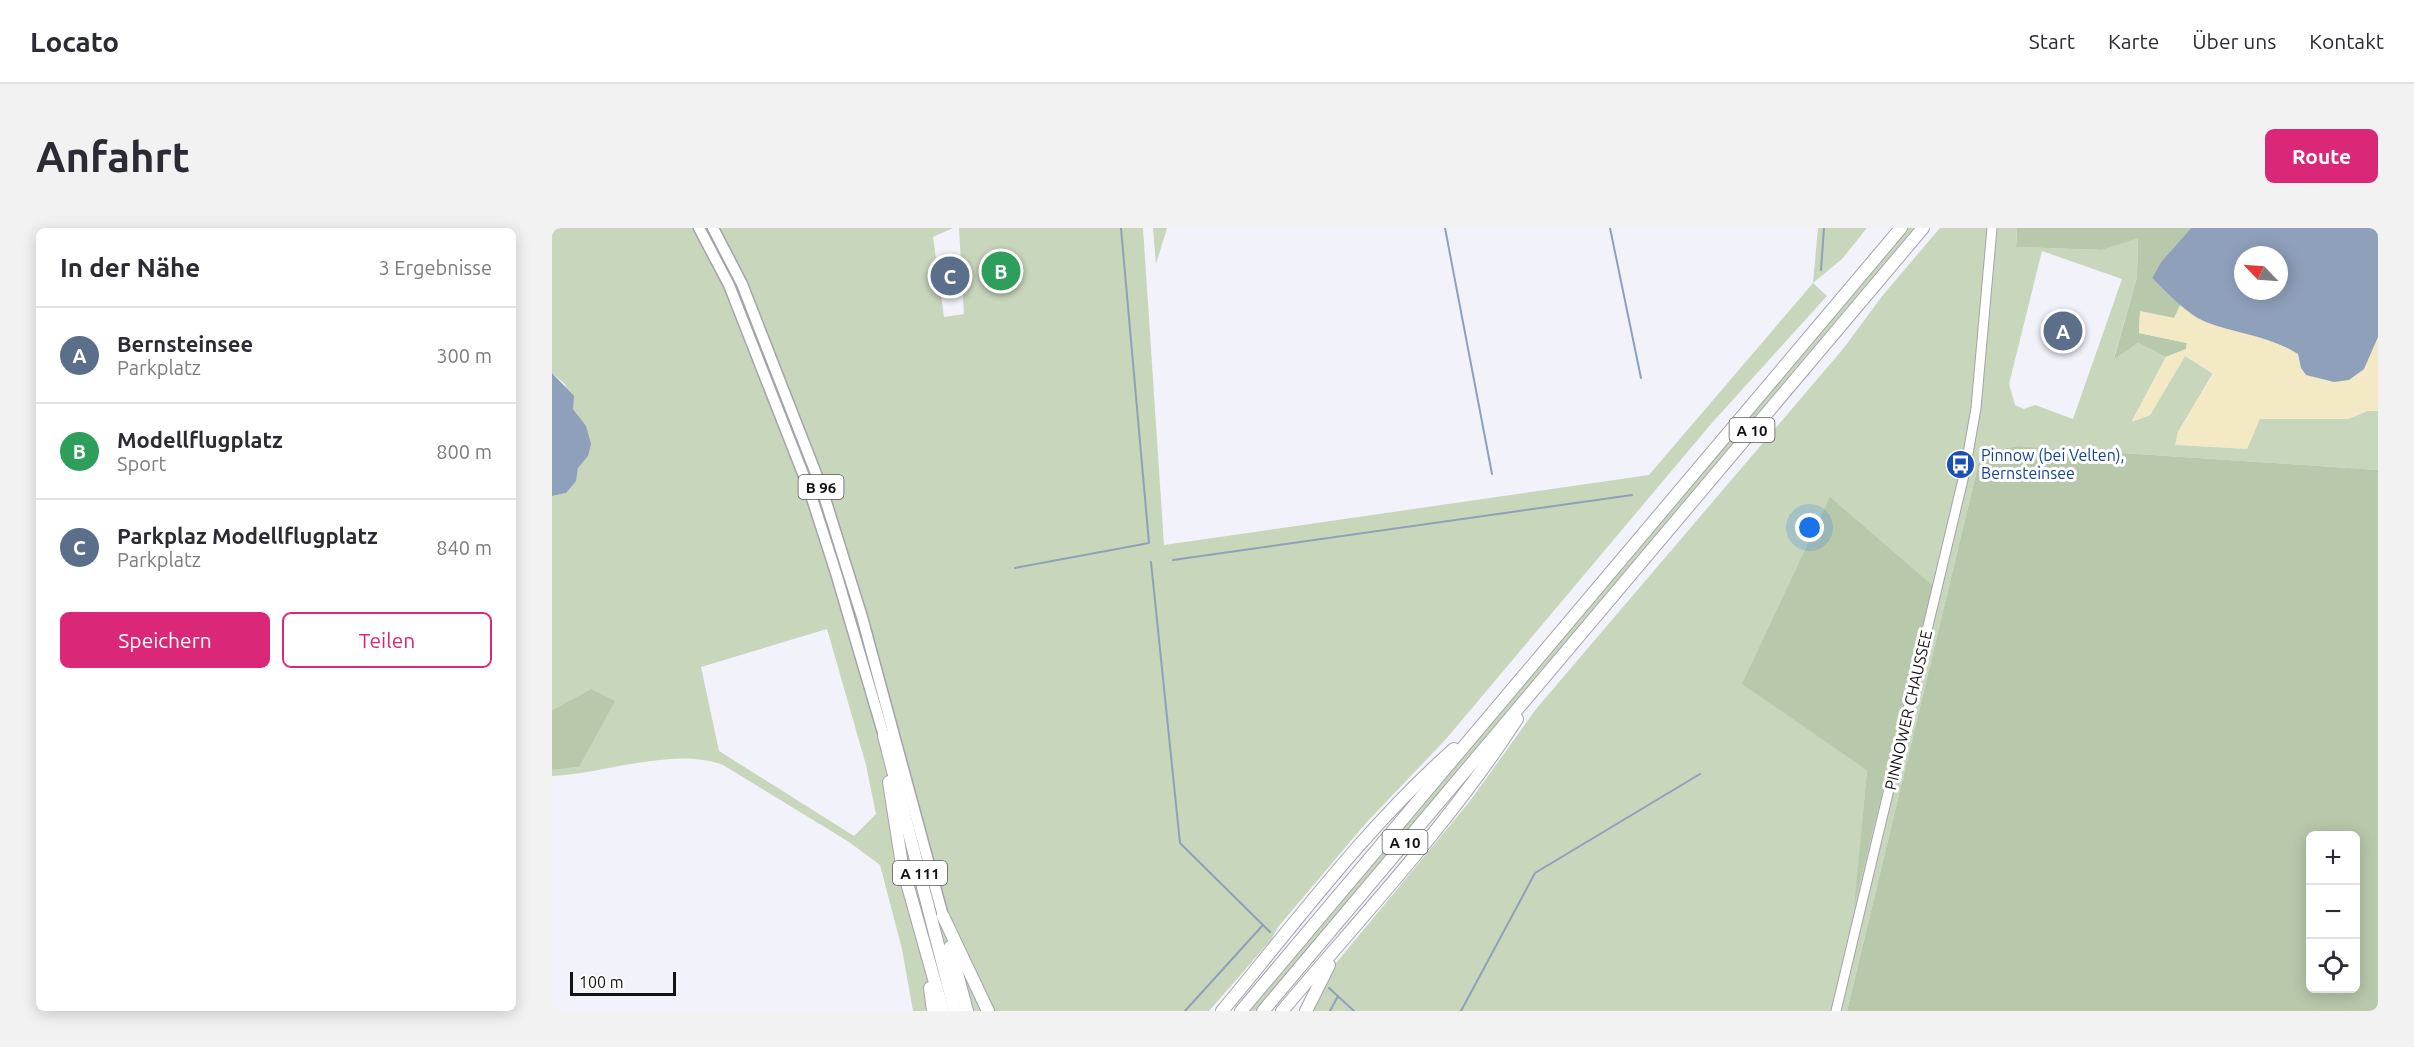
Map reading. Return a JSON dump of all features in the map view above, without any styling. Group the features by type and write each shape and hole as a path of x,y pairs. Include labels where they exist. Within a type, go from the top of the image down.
{"highway":[{"name":"B 96","path":"699,228 729,285 809,489 884,736"},
{"name":"B 96","path":"713,228 741,284 822,489 862,617 943,916"},
{"name":"A 10","path":"1241,1011 1901,228"},
{"name":"A 10","path":"1263,1011 1923,228"},
{"path":"1282,1011 1472,784 1547,672"},
{"path":"1222,1011 1399,800 1487,720"},
{"path":"884,736 899,851 943,1011"},
{"name":"A 111","path":"884,736 955,1011"},
{"path":"1306,1011 1330,964 1385,890"},
{"path":"943,916 967,1011"},
{"path":"943,916 988,1011"},
{"path":"925,949 933,1011"},
{"path":"1214,1011 1260,963"}],"main road":[{"name":"PINNOWER CHAUSSEE","path":"1836,1011 1970,448 1976,408 1992,228"}],"green space":[{"path":"552,228 953,228 933,237 944,317 964,314 959,228 1143,228 1164,545 1649,475 1813,283 1827,296 1711,424 1446,739 1366,823 1278,927 1271,940 1209,1011 994,1011 965,953 956,926 966,976 983,1011 913,1011 902,949 880,865 849,842 723,765 704,760 683,758 661,760 552,776 552,770 579,767 591,689 552,710 552,496 566,493 578,468 588,456 586,427 573,409 565,384 552,373","holes":["827,629 866,765 876,814 854,836 719,751 701,667"]},
{"path":"1153,228 1167,228 1156,264"},
{"path":"1818,228 1867,228 1842,259 1813,283"},
{"path":"1908,228 1914,228 1255,1011 1249,1011"},
{"path":"1940,228 2017,228 2016,247 2102,250 2138,237 2137,277 2114,358 2138,343 2166,357 2132,421 2150,415 2185,356 2213,373 2178,432 2176,445 2219,368 2348,419 2367,411 2378,411 2378,470 2018,446 1981,453 1847,1011 1311,1011 1327,974 1470,801 1536,709 1843,349 1883,295","holes":["2042,251 2122,279 2073,419 2035,405 2024,409 2015,405 2009,384","1933,586 1855,903 1867,770"]},
{"path":"2017,228 2191,228 2161,262 2152,278 2181,304 2174,318 2140,312 2139,333 2187,343 2186,349 2166,357 2138,343 2114,359 2137,277 2138,238 2102,250 2016,247"},
{"path":"2018,446 2378,470 2378,1011 1847,1011 1981,453"},
{"path":"1830,497 1933,586 1854,908 1867,770 1742,684"},
{"path":"591,689 615,701 579,767 552,770 552,710"}],"sand":[{"path":"2181,304 2203,321 2282,344 2298,354 2301,368 2306,375 2334,382 2364,369 2378,337 2378,411 2367,411 2348,419 2260,419 2247,449 2175,445 2178,432 2213,374 2185,356 2150,415 2132,422 2166,357 2186,349 2187,343 2139,333 2140,311 2174,318"}],"water":[{"path":"2191,228 2378,228 2378,337 2364,369 2349,380 2334,382 2306,375 2301,368 2298,354 2265,339 2206,322 2184,308 2152,278 2161,262"},
{"path":"552,373 574,396 573,409 586,426 591,444 588,456 578,468 576,481 566,493 552,496"}],"waterway":[{"path":"1015,568 1149,543 1121,228"},
{"path":"1445,228 1492,474"},
{"path":"1610,228 1641,378"},
{"path":"1821,270 1824,228"},
{"path":"1173,560 1632,495"},
{"path":"1151,562 1180,843 1270,932"},
{"path":"1461,1011 1535,873 1700,774"},
{"path":"1185,1011 1263,925"},
{"path":"1329,988 1354,1011"},
{"path":"1330,1011 1338,996"}],"place":[{"name":"Modellflugplatz","path":"1001,271"},
{"name":"Parkplaz Modellflugplatz","path":"950,276"},
{"name":"Bernsteinsee","path":"2063,331"},
{"name":"Pinnow (bei Velten), Bernsteinsee","path":"1960,464"}]}
